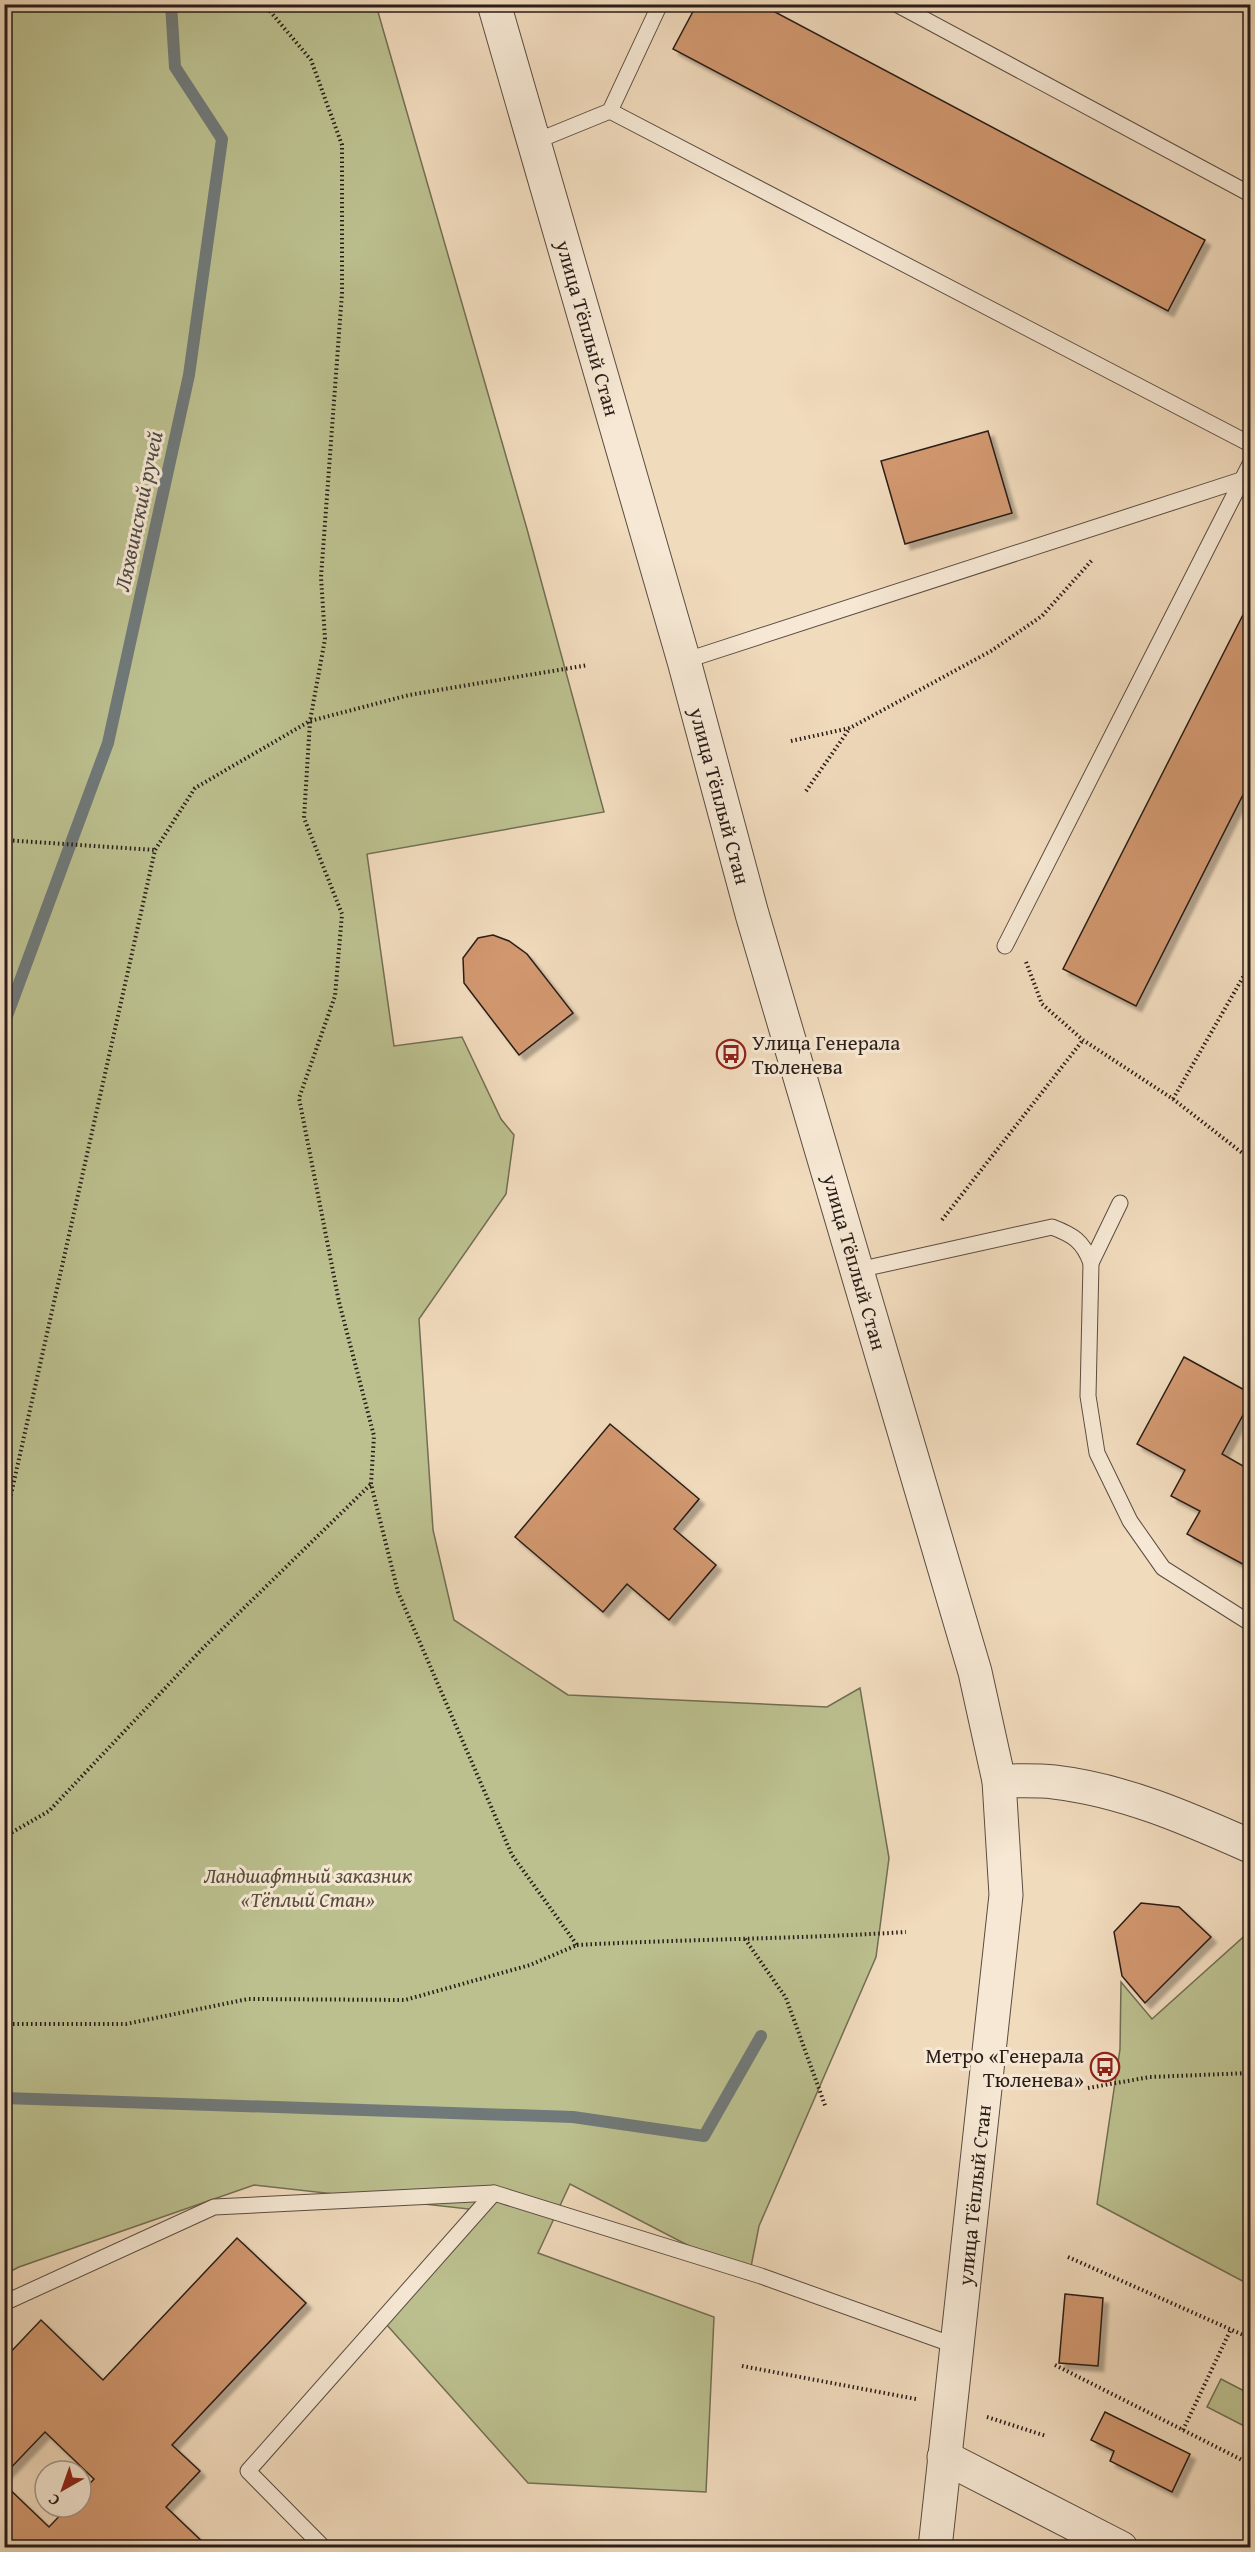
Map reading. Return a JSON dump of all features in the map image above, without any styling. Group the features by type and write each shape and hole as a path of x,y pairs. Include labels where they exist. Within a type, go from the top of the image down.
{"street":[{"name":"улица Тёплый Стан","path":"494,4 684,661 753,914 975,1672 999,1781 1006,1895 935,2547"},
{"path":"999,1781 1053,1782 1111,1793 1176,1813 1251,1846"},
{"path":"944,2457 1120,2547"}],"lane":[{"path":"534,141 610,111 660,4"},
{"path":"896,4 1251,194"},
{"path":"610,111 1251,444"},
{"path":"1005,946 1240,480 1251,464"},
{"path":"684,661 1240,480"},
{"path":"1091,1263 1120,1203"},
{"path":"858,1270 1052,1227 1074,1235 1084,1245 1091,1263 1089,1396 1097,1453 1130,1521 1163,1568 1251,1623"},
{"path":"4,2303 213,2207 494,2193 761,2276 958,2347"},
{"path":"324,2547 248,2471 494,2193"}],"path":[{"path":"100,4 265,6 271,4"},
{"path":"265,6 311,60 342,145 342,293 321,577 325,639 310,721 304,818 342,914 335,996 299,1098 339,1302 374,1436 371,1484 398,1592 512,1855 577,1945"},
{"path":"791,741 850,728 1000,645 1042,616 1094,557"},
{"path":"4,1526 155,850 195,788 310,721 409,695 588,665"},
{"path":"806,790 850,728"},
{"path":"4,840 78,847 155,850"},
{"path":"1014,929 1042,1004 1083,1040 1173,1099 1251,1159"},
{"path":"1173,1099 1251,965"},
{"path":"942,1220 1083,1040"},
{"path":"4,1837 49,1810 204,1647 371,1484"},
{"path":"4,2024 126,2024 248,1999 405,2000 530,1965 577,1945 684,1939 799,1939 906,1932"},
{"path":"745,1939 786,1998 826,2108"},
{"path":"1088,2088 1150,2077 1251,2073"},
{"path":"1068,2258 1251,2338"},
{"path":"1183,2430 1231,2329"},
{"path":"1055,2365 1251,2464"},
{"path":"742,2366 951,2406 1046,2436"}],"green space":[{"name":"Ландшафтный заказник «Тёплый Стан»","path":"5,5 376,5 527,529 604,812 367,854 394,1046 462,1037 501,1119 514,1135 506,1194 419,1319 433,1530 454,1620 568,1695 827,1707 860,1688 889,1858 876,1957 759,2226 749,2277 570,2184 538,2253 714,2317 706,2492 528,2483 386,2324 469,2209 254,2185 19,2267 5,2274"},
{"path":"1250,1931 1250,2285 1097,2204 1120,2049 1121,1982 1152,2019"},
{"path":"1221,2379 1250,2394 1250,2429 1207,2407"}],"building":[{"path":"697,4 760,4 1205,240 1168,311 673,49"},
{"path":"988,431 1012,513 905,544 881,461"},
{"path":"1250,601 1250,781 1136,1006 1063,969"},
{"path":"493,935 509,941 527,954 573,1013 519,1055 464,983 463,958 478,938"},
{"path":"1184,1357 1250,1393 1250,1402 1222,1454 1250,1470 1250,1568 1187,1534 1200,1511 1171,1496 1185,1470 1137,1444"},
{"path":"610,1424 699,1499 674,1529 716,1565 669,1620 627,1584 603,1612 515,1537"},
{"path":"1141,1903 1179,1907 1211,1937 1145,2003 1122,1976 1114,1932"},
{"path":"237,2238 306,2303 172,2445 200,2471 166,2507 209,2548 4,2548 4,2484 33,2512 33,2519 41,2519 49,2527 57,2519 93,2519 94,2479 93,2459 73,2459 45,2432 4,2475 4,2359 41,2320 103,2380"},
{"path":"1065,2294 1103,2298 1098,2366 1059,2363"},
{"path":"1105,2412 1190,2454 1172,2492 1110,2461 1114,2451 1091,2440"}],"waterway":[{"name":"Ляхвинский ручей","path":"4,1024 108,743 189,375 222,139 175,67 171,4"},
{"path":"4,2098 573,2117 704,2136 761,2036"}],"place":[{"name":"Улица Генерала Тюленева","path":"731,1054"},
{"name":"Метро «Генерала Тюленева»","path":"1105,2067"}]}
